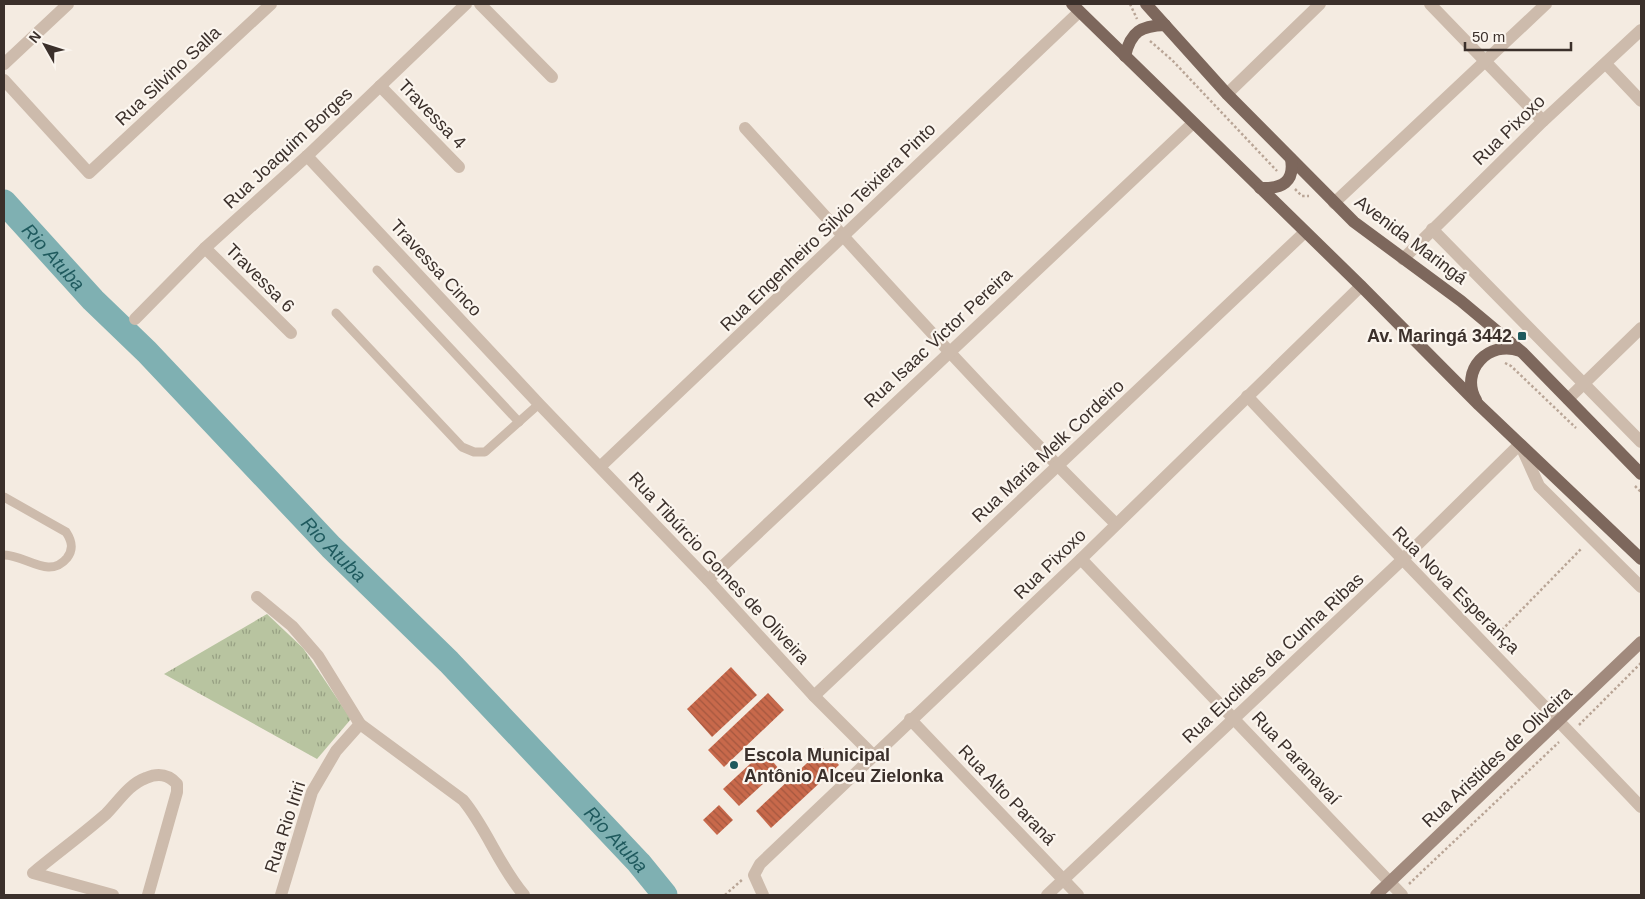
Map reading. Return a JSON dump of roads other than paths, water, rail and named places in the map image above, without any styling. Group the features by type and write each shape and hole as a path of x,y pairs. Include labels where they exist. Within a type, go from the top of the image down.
{"main road":[{"name":"Avenida Maringá","path":"1146,4 1227,94 1354,222 1461,300 1522,352 1568,399 1637,479"},
{"path":"1076,8 1361,286 1479,405 1641,559"},
{"path":"1125,56 1132,37 1142,28 1165,25"},
{"path":"1260,188 1280,186 1287,181 1291,175 1291,159"},
{"path":"1479,405 1471,382 1475,366 1480,359 1498,349 1508,348 1522,352"},
{"name":"Rua Aristides de Oliveira","path":"1376,895 1560,722 1641,642"}],"street":[{"path":"4,64 68,4"},
{"name":"Rua Silvino Salla","path":"4,80 89,173 271,4"},
{"name":"Rua Joaquim Borges","path":"135,319 205,248 307,156 466,4"},
{"path":"480,4 552,77"},
{"path":"1227,94 1320,4"},
{"path":"1430,4 1543,121"},
{"path":"1334,202 1546,4"},
{"name":"Rua Engenheiro Silvio Teixiera Pinto","path":"601,466 843,238 1076,8"},
{"name":"Rua Pixoxo","path":"1403,259 1543,121 1641,30"},
{"path":"1606,64 1641,101"},
{"name":"Travessa 4","path":"380,86 459,167"},
{"name":"Rua Isaac Victor Pereira","path":"708,580 1193,123"},
{"path":"746,128 843,238 1057,466 1116,524"},
{"name":"Travessa Cinco","path":"307,156 539,404"},
{"name":"Avenida Maringá","path":"1432,229 1641,442"},
{"name":"Rua Maria Melk Cordeiro","path":"814,696 1305,232"},
{"name":"Travessa 6","path":"205,248 291,333"},
{"name":"Rua Pixoxo","path":"763,895 754,875 760,864 1081,559 1361,286"},
{"path":"1568,399 1641,328"},
{"name":"Rua Nova Esperança","path":"1247,396 1402,560 1487,645 1641,807"},
{"name":"Rua Tibúrcio Gomes de Oliveira","path":"539,404 601,466 814,696 873,756"},
{"path":"1520,444 1539,486 1641,587"},
{"name":"Rua Euclides da Cunha Ribas","path":"1047,895 1402,560 1520,444"},
{"name":"Rua Paranavaí","path":"1081,559 1402,895"},
{"path":"257,597 292,626 318,656 360,724 463,800 472,810 505,871 524,895"},
{"name":"Rua Alto Paraná","path":"910,720 1078,895"},
{"name":"Rua Rio Iriri","path":"281,895 312,792 336,751 360,724"},
{"path":"113,895 99,894 33,873 108,812 133,785 145,778 159,774 171,777 177,784 177,792 148,895"}],"lane":[{"path":"377,270 519,422"},
{"path":"336,313 462,447 474,452 485,452 539,404"},
{"path":"4,497 66,532 72,547 70,554 54,568 46,568 4,554"}],"waterway":[{"name":"Rio Atuba","path":"4,202 93,300 147,352 331,547 449,662 639,863 665,895"}],"place":[{"name":"Av. Maringá 3442","path":"1522,336"},
{"name":"Escola Municipal Antônio Alceu Zielonka","path":"734,765"}]}
